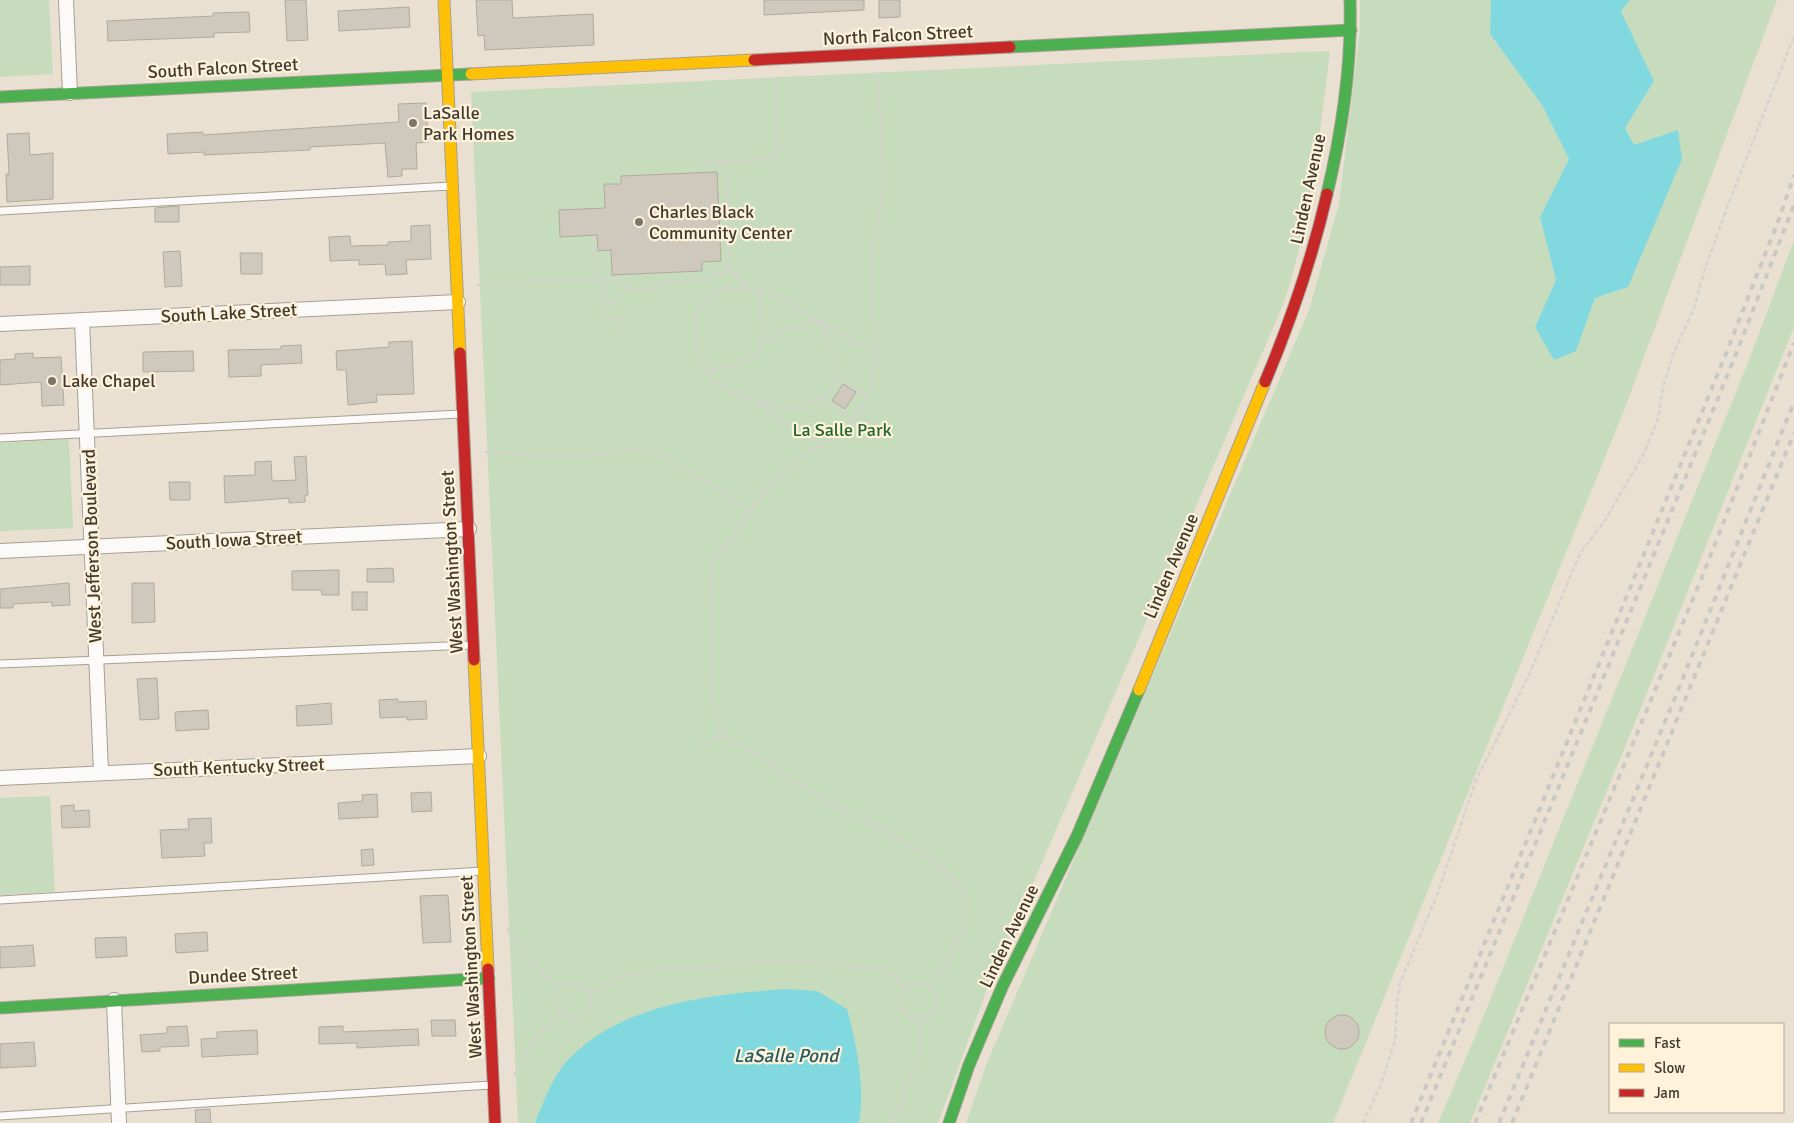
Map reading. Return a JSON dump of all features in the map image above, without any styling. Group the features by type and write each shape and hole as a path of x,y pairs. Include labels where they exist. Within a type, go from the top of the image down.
{"street":[{"path":"66,0 70,94"},
{"name":"West Washington Street","path":"444,0 495,1123"},
{"name":"Linden Avenue","path":"949,1123 969,1065 1003,985 1077,836 1110,762 1291,319 1317,236 1328,189 1348,73 1351,30 1350,0"},
{"name":"North Falcon Street","path":"447,75 1351,30"},
{"name":"South Falcon Street","path":"0,97 447,75"},
{"name":"South Lake Street","path":"0,324 458,302"},
{"name":"West Jefferson Boulevard","path":"82,320 101,772"},
{"name":"South Iowa Street","path":"0,551 469,529"},
{"name":"South Kentucky Street","path":"0,778 479,756"},
{"name":"Dundee Street","path":"0,1008 489,978"},
{"path":"114,1000 119,1123"}],"lane":[{"path":"0,211 453,186"},
{"path":"0,438 463,414"},
{"path":"0,664 474,645"},
{"path":"0,900 484,871"},
{"path":"0,1116 494,1085"}],"path":[{"path":"1363,1123 1381,1084 1395,1040 1400,983 1437,895 1476,780 1530,673 1580,552 1604,522 1643,454 1658,420 1663,387 1672,357 1694,308 1704,272 1722,222 1794,36"},
{"path":"878,72 884,191 872,259 871,288 877,369 870,396 845,430 807,454 778,478 750,510 742,526 714,558 711,569 710,678 714,708 722,736 752,752 819,797 906,843 950,876 964,898 966,908 962,930 952,952 929,987"},
{"path":"704,163 772,159 776,157 778,144 774,76"},
{"path":"725,162 729,266 749,288"},
{"path":"594,236 596,280"},
{"path":"477,285 614,279 634,291 651,290 662,283 705,280 720,274 729,266"},
{"path":"603,279 606,318 619,317 620,341"},
{"path":"605,303 611,302 628,288"},
{"path":"818,321 835,355 836,377 831,389 822,399 803,406 757,401 717,383 701,356 696,337 695,324 697,312 704,301 713,294 737,288 749,288 771,293 877,354"},
{"path":"709,371 740,364 758,352 762,343 765,320 757,290"},
{"path":"762,343 791,328 818,321"},
{"path":"836,377 870,396"},
{"path":"822,399 854,420"},
{"path":"757,401 767,410 822,446"},
{"path":"485,452 590,454 640,450 651,451 661,454 750,510"},
{"path":"701,748 722,736"},
{"path":"507,929 517,939 542,974 562,988"},
{"path":"588,993 624,976 666,969 780,961 878,967 894,976 906,988"},
{"path":"917,983 929,987 936,996 936,1003 932,1013 922,1019 911,1018 903,1011 900,999 906,988 917,983"},
{"path":"567,985 579,986 588,993 590,1004 586,1014 576,1019 566,1018 557,1010 556,998 562,988 567,985"},
{"path":"514,1076 539,1034 561,1015"},
{"path":"892,1123 919,1050 922,1019"}],"green space":[{"path":"0,0 49,0 53,74 0,77"},
{"path":"1360,0 1491,0 1490,34 1542,105 1569,159 1540,217 1556,280 1535,327 1576,351 1595,298 1628,287 1634,145 1625,127 1654,81 1621,10 1630,0 1777,0 1623,413 1333,1123 966,1123 986,1065 1309,310 1339,204 1360,30"},
{"name":"La Salle Park","path":"1330,51 1313,180 1301,243 1283,305 986,992 938,1123 518,1123 471,92"},
{"path":"1794,240 1794,327 1636,720 1470,1123 1438,1123 1477,1032 1751,355"},
{"path":"69,439 73,528 0,531 0,443"},
{"path":"50,796 55,892 0,895 0,798"}],"water":[{"path":"1491,0 1630,0 1621,11 1654,81 1625,128 1634,145 1678,130 1682,159 1628,287 1595,298 1576,351 1554,360 1535,327 1556,280 1540,217 1569,159 1542,105 1490,34"},
{"name":"LaSalle Pond","path":"787,989 817,991 847,1009 859,1066 861,1109 859,1123 535,1123 552,1083 561,1068 588,1042 613,1026 640,1014 669,1005 729,994"}],"building":[{"path":"285,0 306,0 308,40 287,41"},
{"path":"476,0 512,0 513,18 593,14 594,45 485,50 484,35 478,36"},
{"path":"764,0 864,0 864,10 764,15"},
{"path":"879,0 900,0 900,17 879,18"},
{"path":"409,7 410,27 339,31 338,11"},
{"path":"249,12 250,32 214,33 214,37 108,41 107,21 213,16 213,13"},
{"path":"426,103 428,142 416,143 417,169 402,169 402,176 388,177 385,143 310,147 310,150 204,155 204,152 168,154 167,134 203,132 203,135 399,122 398,104"},
{"path":"29,133 30,155 53,153 53,199 7,202 6,174 9,174 7,134"},
{"name":"Charles Black Community Center","path":"717,172 721,261 702,262 702,271 612,275 611,250 598,251 597,235 560,237 559,210 605,208 604,184 621,184 621,176"},
{"path":"179,206 179,222 155,222 155,208"},
{"path":"430,225 431,259 406,260 407,274 386,275 385,264 359,265 359,260 330,261 329,237 350,236 351,246 388,245 388,242 411,241 411,226"},
{"path":"180,251 182,286 165,287 163,252"},
{"path":"240,253 262,253 262,274 241,274"},
{"path":"30,266 30,285 0,285 0,267"},
{"path":"412,341 414,394 376,395 377,402 348,405 346,370 337,370 336,351 389,347 389,342"},
{"path":"301,345 302,363 261,365 261,376 229,377 228,350 281,349 281,346"},
{"path":"193,351 194,371 143,372 143,352"},
{"path":"33,353 33,358 61,357 64,405 42,406 41,382 0,385 0,360 15,359 15,354"},
{"path":"843,384 856,392 845,409 832,401"},
{"path":"306,456 308,495 305,495 305,502 289,503 289,498 225,503 224,476 255,475 255,462 271,461 272,481 296,480 294,457"},
{"path":"169,482 190,482 190,500 170,500"},
{"path":"393,568 394,582 367,582 367,569"},
{"path":"339,570 339,595 322,595 321,590 292,590 292,571"},
{"path":"69,583 70,605 52,606 52,602 13,604 13,608 0,608 0,589"},
{"path":"132,583 154,583 155,622 132,623"},
{"path":"352,592 367,592 367,610 352,610"},
{"path":"157,678 159,719 140,720 137,679"},
{"path":"398,699 398,702 426,701 427,719 407,720 407,717 380,718 379,700"},
{"path":"331,703 332,724 297,726 296,706"},
{"path":"208,710 209,729 176,731 175,712"},
{"path":"431,792 432,811 412,812 411,793"},
{"path":"377,794 378,817 339,819 338,803 363,801 362,795"},
{"path":"74,805 74,811 89,810 90,827 62,828 61,806"},
{"path":"211,818 212,843 204,843 205,856 162,858 160,830 189,829 188,819"},
{"path":"373,849 374,865 362,866 361,850"},
{"path":"448,895 451,942 423,943 420,896"},
{"path":"207,932 208,951 176,953 175,934"},
{"path":"126,937 127,956 96,958 95,938"},
{"path":"33,945 35,966 0,968 0,947"},
{"path":"1342,1015 1349,1016 1354,1020 1358,1025 1358,1039 1354,1044 1349,1048 1342,1049 1335,1048 1330,1044 1326,1039 1325,1032 1326,1025 1330,1020 1335,1016"},
{"path":"431,1020 455,1020 456,1036 432,1036"},
{"path":"187,1026 189,1046 160,1047 160,1051 142,1052 140,1035 167,1033 167,1027"},
{"path":"343,1026 343,1032 418,1029 419,1045 357,1048 357,1043 319,1044 319,1027"},
{"path":"257,1030 258,1054 202,1057 201,1039 217,1038 217,1032"},
{"path":"34,1042 36,1066 0,1068 0,1044"},
{"path":"210,1109 211,1123 196,1123 195,1110"}],"railway":[{"path":"1411,1123 1725,356 1779,219 1794,175"},
{"path":"1421,1123 1734,359 1794,205"},
{"path":"1475,1123 1700,582 1794,343"},
{"path":"1499,1123 1681,683 1794,402"},
{"path":"1512,1123 1794,433"}],"traffic: fast":[{"path":"1327,194 1337,146 1348,73 1350,0"},
{"path":"1010,47 1351,30"},
{"path":"0,97 471,74"},
{"path":"949,1123 969,1065 1003,985 1077,836 1139,690"},
{"path":"0,1008 489,978"}],"traffic: slow":[{"path":"444,0 460,353"},
{"path":"471,74 754,60"},
{"path":"1139,690 1265,382"},
{"path":"474,660 488,969"}],"traffic: jam":[{"path":"754,60 1010,47"},
{"path":"1265,382 1284,336 1300,289 1315,242 1327,194"},
{"path":"460,353 474,660"},
{"path":"488,969 495,1123"}],"place":[{"name":"LaSalle Park Homes","path":"413,123"},
{"name":"Charles Black Community Center","path":"639,222"},
{"name":"Lake Chapel","path":"52,381"}]}
